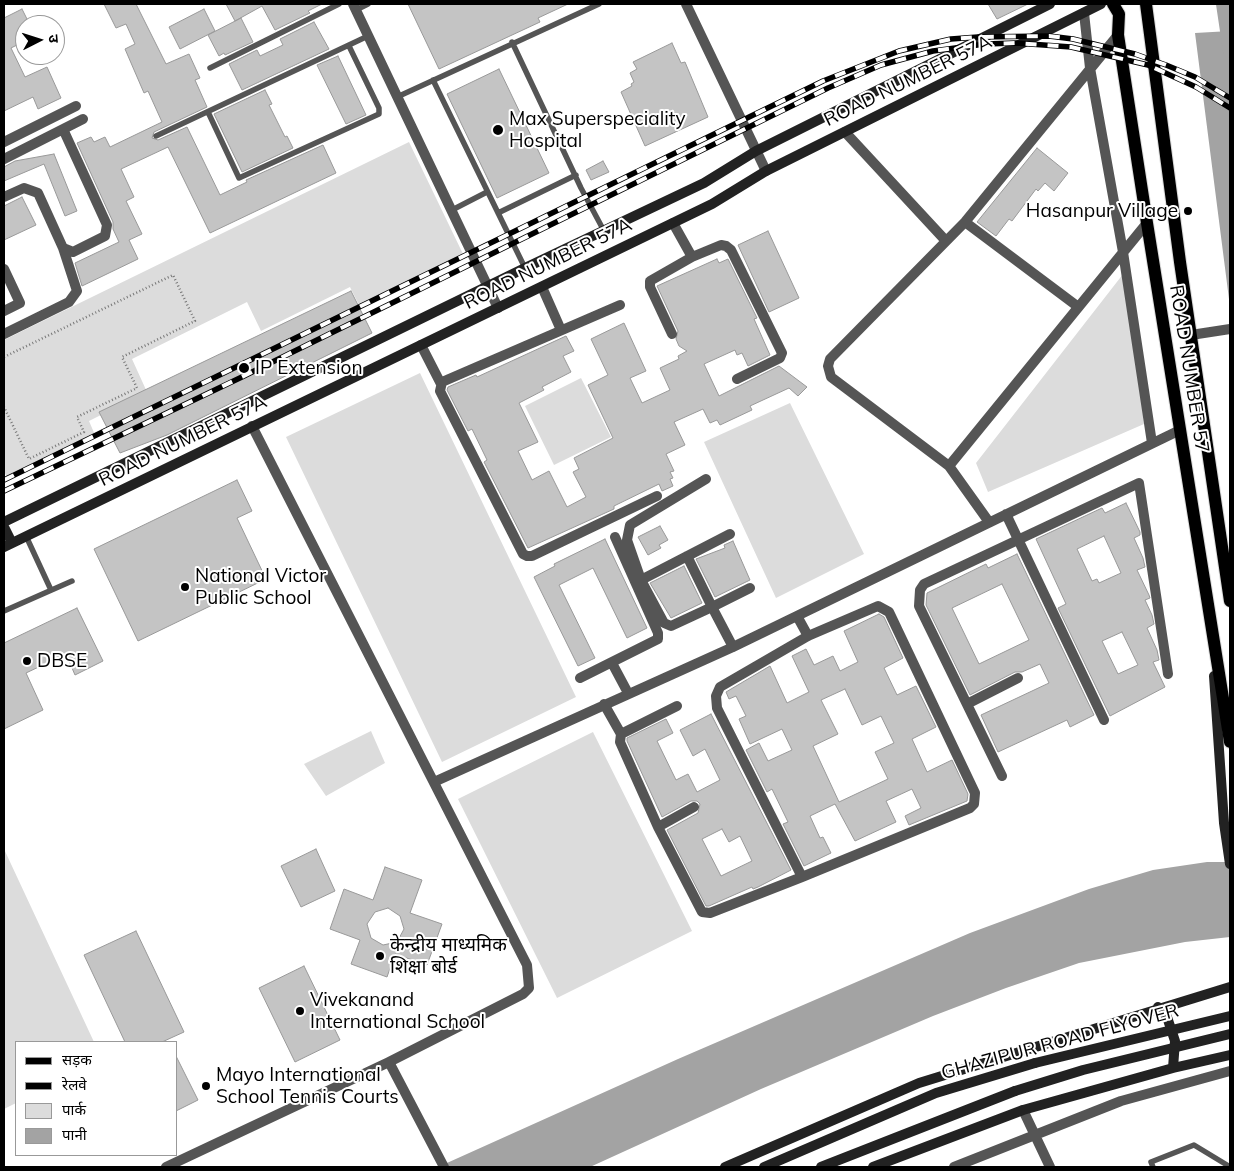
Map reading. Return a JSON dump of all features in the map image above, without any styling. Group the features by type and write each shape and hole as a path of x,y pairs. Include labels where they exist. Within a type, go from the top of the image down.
{"main road":[{"name":"ROAD NUMBER 57","path":"1113,4 1119,14 1118,35 1230,742"},
{"name":"ROAD NUMBER 57","path":"1146,4 1191,335 1230,601"}],"street":[{"path":"686,4 766,171"},
{"name":"ROAD NUMBER 57A","path":"4,522 525,268 704,183 756,151 1050,4"},
{"name":"ROAD NUMBER 57A","path":"8,545 712,204 766,171 1083,8 1101,4"},
{"path":"354,7 498,308"},
{"path":"1083,8 1090,68 1123,252 1152,443"},
{"path":"989,522 948,466 831,377 828,366 830,359 965,222 1118,35"},
{"path":"4,142 76,106"},
{"path":"4,159 83,119"},
{"path":"63,129 107,225 105,236 73,252 63,248"},
{"path":"845,132 946,241"},
{"path":"4,197 24,188 38,193 63,248 77,291 69,302 4,334"},
{"path":"965,222 1077,306"},
{"path":"673,223 692,257"},
{"path":"948,466 1077,306 1147,223"},
{"path":"672,334 650,287 650,281 692,257 720,245 731,250 781,349 780,358 737,379"},
{"path":"4,269 20,303 4,311"},
{"path":"542,287 561,330"},
{"path":"441,384 620,305"},
{"path":"1191,335 1230,330"},
{"path":"421,345 441,384 442,397 523,554 526,556 532,556 657,496"},
{"path":"166,1167 389,1062 523,994 529,988 527,964 252,426"},
{"path":"434,782 628,692 733,647 1180,430"},
{"path":"706,479 630,526 627,540 641,580 664,623 668,626 750,588"},
{"path":"1002,776 919,606 920,590 924,584 1139,483 1168,674"},
{"path":"1006,514 1104,720"},
{"path":"4,527 8,545"},
{"path":"641,580 730,534"},
{"path":"580,678 656,640 658,636 615,537"},
{"path":"687,556 733,647"},
{"path":"604,704 621,734 620,745 658,827 702,912 710,914 802,877 970,808 975,799 975,793 887,609 878,606 808,636 720,688 716,696 718,708 802,877"},
{"path":"797,616 808,636"},
{"path":"1211,619 1224,823 1230,864"},
{"path":"612,663 628,692"},
{"path":"967,704 1018,678"},
{"path":"621,734 677,706"},
{"path":"658,827 694,807"},
{"path":"725,1167 919,1083 1158,1007 1230,987"},
{"path":"1158,1007 1167,1017 1175,1041 1172,1068"},
{"name":"GHAZIPUR ROAD FLYOVER","path":"764,1167 936,1093 1035,1063 1230,1016"},
{"name":"GHAZIPUR ROAD FLYOVER","path":"821,1167 1014,1091 1083,1070 1230,1034"},
{"path":"873,1167 1023,1110 1172,1068 1230,1055"},
{"path":"389,1062 444,1167"},
{"path":"954,1167 1121,1100 1230,1071"},
{"path":"1023,1110 1050,1167"}],"lane":[{"path":"210,68 337,4"},
{"path":"354,7 368,4"},
{"path":"397,97 512,42 599,4"},
{"path":"156,136 368,36"},
{"path":"512,42 604,231"},
{"path":"208,112 239,178 379,114 379,108 349,46"},
{"path":"433,80 525,268"},
{"path":"498,214 576,175"},
{"path":"452,210 487,192"},
{"path":"26,536 51,590"},
{"path":"4,611 72,581"},
{"path":"1153,1167 1150,1162 1194,1145 1227,1165 1226,1167"}],"path":[{"path":"4,357 173,274 195,321 122,357 137,388 77,417 84,432 29,458 4,407"}],"green space":[{"path":"409,142 463,254 359,305 350,287 261,331 247,302 132,359 147,392 89,421 95,435 7,478 4,471 4,340"},
{"path":"1127,269 1144,424 988,492 976,463"},
{"path":"420,373 576,697 442,762 286,437"},
{"path":"581,378 611,437 554,465 525,406"},
{"path":"790,403 864,554 776,598 704,442"},
{"path":"371,731 385,763 326,796 304,764"},
{"path":"593,732 692,931 557,998 458,799"},
{"path":"4,849 94,1041 15,1041 15,1104 4,1109"}],"water":[{"path":"1230,31 1230,307 1195,33"},
{"path":"1207,862 1230,862 1230,937 1185,942 1079,963 1006,988 933,1016 761,1089 590,1167 438,1167 678,1059 970,933 1089,889 1153,870"}],"building":[{"path":"104,4 136,4 166,64 189,54 200,78 195,80 207,107 154,132 152,138 158,140 187,127 220,195 247,182 246,180 323,145 336,173 210,233 168,147 121,169 134,197 126,201 142,234 129,240 138,259 82,286 75,263 119,242 113,229 113,222 77,143 91,137 94,142 105,137 110,147 162,122 148,91 144,93 125,49 135,44 126,24 116,28"},
{"path":"226,4 322,4 308,11 310,13 275,30 262,6 235,21"},
{"path":"408,4 568,4 538,18 540,22 439,69"},
{"path":"988,4 1028,4 997,19"},
{"path":"22,9 25,15 15,15 15,46 11,48 15,56 15,65 19,65 25,77 47,67 61,98 38,109 33,97 4,111 4,18"},
{"path":"204,9 215,31 180,49 169,27"},
{"path":"241,18 253,42 219,56 208,35"},
{"path":"314,22 329,49 242,90 229,64 257,50 260,56 283,45 280,39"},
{"path":"672,43 681,63 685,62 708,117 645,146 621,92 632,86 631,84 634,82 630,73 637,69 633,62"},
{"path":"338,56 366,115 346,124 317,65"},
{"path":"499,69 549,173 497,198 447,94"},
{"path":"265,90 272,104 269,105 285,137 287,136 293,148 242,172 214,114"},
{"path":"1037,148 1068,173 1054,191 1045,183 1038,191 1036,189 1012,221 1009,219 996,236 977,222"},
{"path":"54,154 77,211 65,216 44,164 4,181 4,167 15,161"},
{"path":"603,161 609,172 591,180 586,170"},
{"path":"22,197 36,225 4,240 4,206"},
{"path":"768,231 799,298 769,312 738,245"},
{"path":"717,259 719,263 728,259 757,318 754,319 770,355 748,366 742,353 737,355 735,350 704,364 719,396 779,366 807,387 798,396 789,388 750,406 752,410 720,425 717,420 710,423 703,409 674,422 685,445 666,454 674,471 670,472 673,478 670,479 673,486 662,491 659,484 614,506 614,509 528,548 484,462 487,460 472,429 468,431 447,390 448,387 476,375 477,377 566,336 574,351 563,356 571,372 542,387 544,390 519,403 538,442 518,451 532,480 549,471 567,507 586,497 573,472 579,469 574,458 613,438 588,385 608,375 591,339 624,323 646,371 630,378 642,403 670,390 660,368 679,359 678,356 687,351 679,346 676,339 678,331 657,286"},
{"name":"IP Extension","path":"351,291 372,333 167,435 120,453 99,412"},
{"path":"237,480 252,511 237,518 266,579 138,641 94,549"},
{"path":"1126,503 1140,532 1140,535 1134,538 1145,567 1137,570 1150,598 1145,600 1154,624 1147,628 1157,650 1159,660 1153,662 1165,687 1110,716 1058,608 1066,604 1036,539 1102,508 1105,513","holes":["1104,536 1121,573 1099,583 1097,579 1092,581 1077,549","1122,632 1138,665 1118,674 1102,641"]},
{"path":"660,526 668,540 659,545 661,548 648,555 638,537"},
{"path":"605,539 647,628 627,638 593,568 559,585 595,658 578,666 534,577 555,566 554,564"},
{"path":"733,541 750,580 715,597 696,559 725,548 724,545"},
{"path":"1017,554 1094,715 1070,727 1067,720 998,752 981,715 1049,683 1040,664 1022,672 1015,672 970,695 926,605 927,593 986,564 988,568","holes":["1002,584 1029,640 979,664 952,608"]},
{"path":"684,566 702,603 671,618 650,583"},
{"path":"77,608 103,661 75,675 66,654 26,673 43,710 4,729 4,643"},
{"path":"879,614 884,617 903,658 884,668 897,695 916,686 936,727 912,739 927,772 952,760 968,794 967,801 909,825 905,816 921,808 912,789 886,801 896,822 855,841 835,804 810,816 820,838 823,837 831,853 804,866 783,824 788,822 772,789 767,792 746,750 759,743 768,761 792,750 782,729 750,744 739,719 746,716 736,696 729,699 726,692 770,666 787,703 809,692 792,656 806,649 814,665 833,656 840,671 858,662 844,631","holes":["845,689 862,725 881,716 894,743 875,752 888,779 839,802 813,746 838,734 821,700"]},
{"path":"711,714 791,870 758,887 753,889 752,887 706,906 667,830 698,813 700,804 697,801 691,801 662,817 627,741 627,738 666,719 673,733 657,741 676,780 688,774 697,792 720,780 705,749 693,756 680,730","holes":["722,829 729,842 740,836 752,861 721,876 702,839"]},
{"path":"316,849 335,891 301,907 281,866"},
{"path":"385,867 422,880 410,913 442,924 427,965 395,954 387,977 351,964 360,940 330,929 344,889 373,900","holes":["388,908 400,916 404,929 397,942 383,945 371,938 367,924 375,912"]},
{"path":"136,931 184,1032 164,1041 125,1041 84,955"},
{"path":"304,966 340,1040 295,1062 259,988"},
{"path":"178,1060 198,1100 178,1110"}],"waterway":[{"path":"1223,4 1230,51"}],"railway":[{"path":"4,480 823,81 899,51 951,39 978,37 1049,36 1073,39 1135,54 1166,65 1195,77 1230,98"},
{"path":"4,491 244,376 828,88 881,65 933,51 985,44 1016,43 1071,47 1148,65 1196,87 1230,108"}],"place":[{"name":"Max Superspeciality Hospital","path":"498,130"},
{"name":"Hasanpur Village","path":"1188,211"},
{"name":"IP Extension","path":"244,368"},
{"name":"National Victor Public School","path":"185,587"},
{"name":"DBSE","path":"27,661"},
{"name":"केन्द्रीय माध्यमिक शिक्षा बोर्ड","path":"380,956"},
{"name":"Vivekanand International School","path":"300,1011"},
{"name":"Mayo International School Tennis Courts","path":"206,1086"}]}
